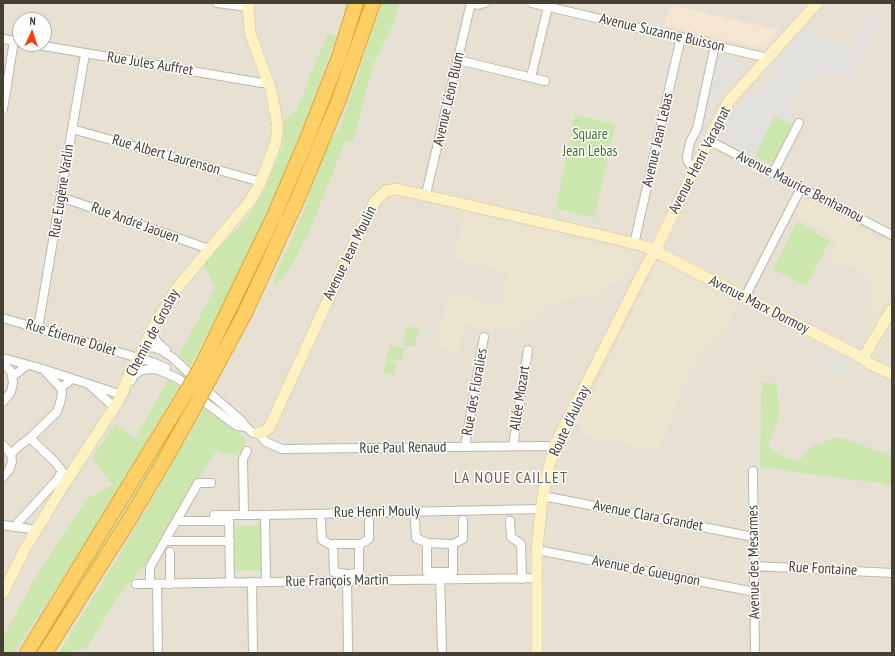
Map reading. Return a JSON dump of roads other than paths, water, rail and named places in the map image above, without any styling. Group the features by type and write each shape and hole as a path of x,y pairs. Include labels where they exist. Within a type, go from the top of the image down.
{"highway":[{"path":"27,653 201,366 274,216 333,70 356,3"},
{"path":"50,649 163,463 245,313 298,198 338,102 373,3"}],"street":[{"path":"217,3 248,5"},
{"name":"Avenue Léon Blum","path":"426,194 471,3 478,5 485,3"},
{"name":"Avenue Suzanne Buisson","path":"532,3 768,58"},
{"name":"Avenue Henri Varagnat","path":"655,251 708,140 729,101 817,3"},
{"name":"Chemin de Groslay","path":"3,593 25,548 37,530 65,475 115,408 122,395 130,373 177,288 249,202 261,182 277,136 277,121 271,90 250,33 248,5"},
{"path":"531,77 548,6"},
{"name":"Avenue Jean Lebas","path":"634,244 681,37"},
{"path":"694,169 688,162 687,157 690,142 697,129 716,45"},
{"name":"Rue Jules Auffret","path":"52,48 255,82 268,82"},
{"path":"3,106 15,52"},
{"name":"Rue Eugène Varlin","path":"38,328 85,54"},
{"path":"458,60 545,81"},
{"path":"773,173 799,123"},
{"name":"Rue Albert Laurenson","path":"72,129 261,182"},
{"name":"Avenue Maurice Benhamou","path":"708,140 892,235"},
{"path":"745,297 801,188"},
{"name":"Avenue Jean Moulin","path":"258,433 269,428 345,262 375,201 386,191 397,189 426,194 634,244 655,251"},
{"name":"Rue André Jaouen","path":"61,197 209,249"},
{"name":"Avenue Marx Dormoy","path":"655,251 863,358 870,364 892,374"},
{"name":"Route d'Aulnay","path":"537,653 537,550 543,496 554,447 655,251"},
{"path":"863,358 892,309"},
{"name":"Rue Étienne Dolet","path":"3,318 142,353"},
{"path":"152,331 157,342 213,396 241,420 246,427"},
{"name":"Rue des Floralies","path":"465,447 484,337"},
{"path":"173,358 152,347 142,353 152,362 166,368 179,379"},
{"name":"Allée Mozart","path":"513,446 528,350"},
{"path":"3,358 43,369 122,395 134,375 142,370 159,370 179,379"},
{"name":"Avenue Marx Dormoy","path":"863,358 872,360 892,369"},
{"path":"3,364 11,371 13,382 11,392 3,402"},
{"path":"12,377 27,365"},
{"path":"11,454 57,412 62,394 61,388 43,369"},
{"path":"61,388 72,379"},
{"name":"Rue Paul Renaud","path":"179,379 212,408 237,426 246,427 253,433 258,433 266,442 284,450 513,446 554,447"},
{"path":"89,384 115,408"},
{"path":"14,527 56,481 65,475 55,462 30,438"},
{"path":"3,445 11,454 12,462 9,470 3,477"},
{"path":"244,515 243,459 248,451"},
{"name":"Avenue des Mesarmes","path":"753,471 755,653"},
{"path":"158,653 153,584 150,567 198,484 210,483"},
{"name":"Avenue Clara Grandet","path":"543,496 754,537"},
{"name":"Rue Henri Mouly","path":"214,515 229,518 244,515 541,509"},
{"path":"265,515 266,582"},
{"path":"176,521 229,518 230,582"},
{"path":"415,520 416,538 427,543 453,544 463,539 463,520"},
{"path":"321,521 322,540 331,544 360,544 369,539 370,521"},
{"path":"510,521 511,537 521,544 522,578"},
{"path":"3,525 37,530"},
{"path":"165,541 230,541"},
{"path":"427,543 427,572 440,576 453,572 453,544"},
{"path":"331,544 333,546 334,572 347,577 358,573 359,571 360,544"},
{"name":"Avenue de Gueugnon","path":"537,550 755,592"},
{"path":"170,552 170,584"},
{"name":"Rue Fontaine","path":"754,566 892,573"},
{"path":"440,576 442,649"},
{"name":"Rue François Martin","path":"136,584 266,582 347,577 440,576 537,578"},
{"path":"347,577 348,651"},
{"path":"252,582 253,652"}],"district":[{"name":"LA NOUE CAILLET","path":"511,478"}],"park label":[{"name":"Square Jean Lebas","path":"590,144"}]}
